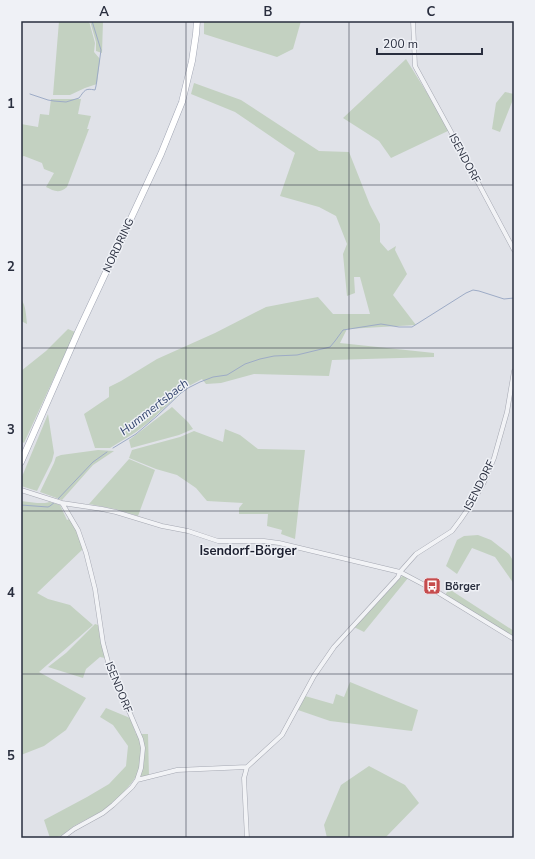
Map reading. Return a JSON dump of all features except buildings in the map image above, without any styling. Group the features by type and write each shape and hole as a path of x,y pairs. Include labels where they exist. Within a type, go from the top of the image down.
{"main road":[{"name":"NORDRING","path":"21,462 78,332 161,154 182,102 192,61 197,21"}],"street":[{"name":"ISENDORF","path":"413,21 415,66 514,250"},
{"name":"ISENDORF","path":"247,767 282,735 314,676 334,647 398,577 400,572 416,554 452,531 474,500 484,482 494,458 507,412 514,371"},
{"path":"21,490 61,503 116,512 162,526 188,531 218,541 264,541 279,543 400,572 434,590 514,639"},
{"name":"ISENDORF","path":"61,503 78,530 86,553 95,589 103,643 108,662 141,739 143,748 141,768 132,787 114,805 62,838"},
{"path":"136,780 177,770 247,767 244,778 247,838"}],"green space":[{"path":"59,21 89,21 95,43 94,52 100,59 97,84 70,95 53,95"},
{"path":"90,21 103,21 102,53 96,51 96,42"},
{"path":"204,21 301,21 293,49 277,57 204,34"},
{"path":"406,59 450,130 391,158 379,141 343,118"},
{"path":"194,83 241,100 319,151 349,152 370,205 380,224 380,242 388,251 396,246 395,250 407,274 393,295 416,325 347,329 340,343 434,353 434,357 332,360 329,376 254,374 221,383 206,384 202,379 187,387 136,432 110,448 95,448 84,414 109,397 109,387 157,359 215,333 266,307 318,297 333,314 370,314 360,277 354,277 355,293 347,296 343,254 347,244 336,216 319,207 280,196 295,153 235,112 191,94"},
{"path":"505,92 514,94 514,97 500,132 492,129 496,103"},
{"path":"51,99 81,99 78,114 91,116 87,129 89,129 67,187 61,191 54,191 46,187 54,173 44,169 42,163 24,156 21,157 21,124 38,127 40,114 49,115"},
{"path":"21,299 25,308 27,324 21,321"},
{"path":"68,329 75,332 24,443 21,441 21,371 46,351"},
{"path":"172,407 188,422 193,429 179,435 131,448 129,440"},
{"path":"48,414 54,453 52,461 37,491 21,486 21,479"},
{"path":"225,429 240,435 258,449 305,450 295,539 281,534 282,530 267,526 268,514 239,514 239,508 243,503 207,501 196,488 177,475 156,469 129,458 132,450 180,437 194,431 223,442"},
{"path":"98,450 114,451 93,465 62,500 40,492 56,457"},
{"path":"129,459 155,470 138,516 115,509 89,504"},
{"path":"21,501 37,503 50,502 60,505 67,520 69,519 77,530 84,548 37,593 48,599 70,605 93,625 39,672 86,698 66,730 44,746 21,755"},
{"path":"478,535 491,540 509,554 514,562 514,584 495,557 472,548 457,574 446,566 457,540 464,536"},
{"path":"403,575 408,578 364,632 354,627"},
{"path":"449,589 514,631 514,637 445,595"},
{"path":"95,624 98,625 105,658 100,657 86,669 83,678 48,667 66,653"},
{"path":"350,682 418,710 412,731 330,721 298,710 305,696 333,704 336,694 344,697"},
{"path":"106,708 130,718 136,734 148,734 149,776 135,778 120,796 102,811 74,826 60,836 50,838 44,820 109,784 126,766 128,746 113,725 100,717"},
{"path":"369,766 405,785 419,803 385,838 327,838 324,825 341,785"}],"waterway":[{"path":"30,94 48,100 66,102 79,98 84,91 89,89 95,90 101,50 92,21"},
{"name":"Hummertsbach","path":"113,448 136,434 188,388 213,377 227,375 245,364 274,356 297,355 330,347 343,330 381,324 399,327 412,327 473,290 504,299 514,298"},
{"name":"Hummertsbach","path":"57,500 93,462 107,452"},
{"name":"Hummertsbach","path":"21,505 48,507 55,502"}],"place":[{"name":"Börger","path":"432,586"}],"district":[{"name":"Isendorf-Börger","path":"248,550"}]}
